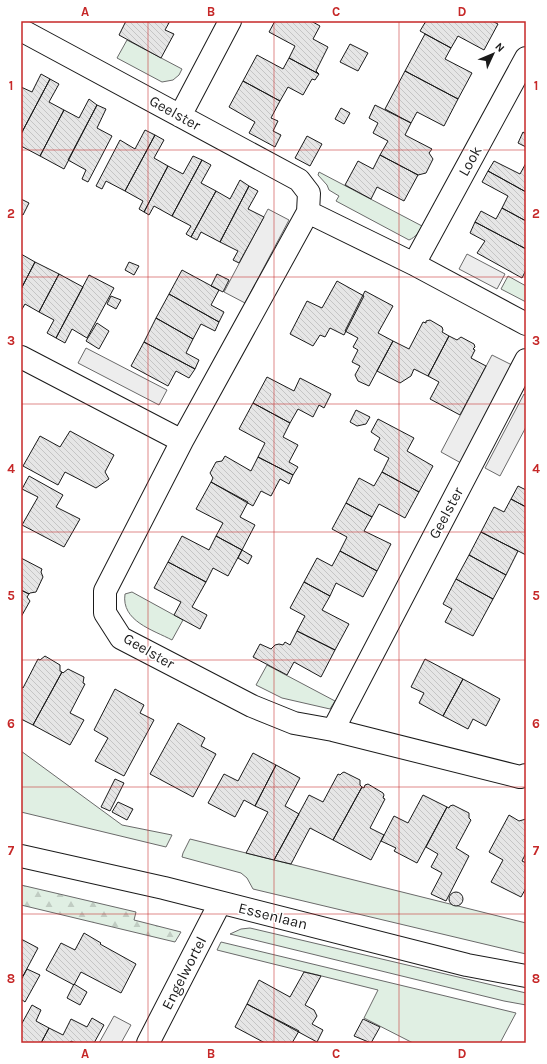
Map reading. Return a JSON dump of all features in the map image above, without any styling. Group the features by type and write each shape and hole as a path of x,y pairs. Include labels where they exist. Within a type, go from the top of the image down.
{"street":[{"path":"180,116 230,21"},
{"name":"Geelster","path":"21,30 299,180 309,193 308,212 182,441 105,591 106,614 121,638 252,706 294,723 333,730 520,777 526,775"},
{"name":"Look","path":"414,264 526,58"},
{"path":"308,212 414,264 526,324"},
{"path":"21,357 182,441"},
{"name":"Geelster","path":"333,730 526,360"},
{"name":"Essenlaan","path":"21,856 164,888 466,965 526,976"},
{"name":"Engelwortel","path":"148,1043 220,903"}],"green space":[{"path":"127,40 182,69 179,75 173,80 162,82 117,58"},
{"path":"319,172 422,226 420,230 409,240 336,201 339,196 329,190 327,185 318,175"},
{"path":"508,276 526,286 526,302 501,289"},
{"path":"132,592 183,620 172,640 148,628 133,618 125,603 125,594"},
{"path":"267,665 335,701 330,709 282,698 256,685"},
{"path":"21,751 122,825 172,835 166,847 21,812"},
{"path":"190,839 526,923 526,954 253,889 247,878 241,873 182,857"},
{"path":"21,885 136,912 134,920 181,932 175,942 21,905"},
{"path":"250,928 526,993 526,1005 504,1001 230,934 241,929"},
{"path":"221,942 516,1013 500,1043 413,1043 364,1018 378,990 217,950"}],"shaded area":[{"path":"268,209 289,220 245,303 224,292"},
{"path":"467,254 505,274 497,289 459,269"},
{"path":"86,348 167,390 159,405 78,363"},
{"path":"492,355 514,366 461,463 441,452"},
{"path":"524,394 526,395 526,427 500,476 485,468"},
{"path":"114,1016 131,1025 121,1043 99,1043"}],"building":[{"path":"126,21 170,21 165,30 174,34 161,58 119,35"},
{"path":"275,21 311,21 320,26 313,39 328,47 316,71 319,74 289,58 295,46 269,32"},
{"path":"426,21 492,21 498,24 484,50 458,36 451,48 420,31"},
{"path":"425,34 451,48 445,59 472,73 458,99 405,71"},
{"path":"350,44 368,53 358,71 340,62"},
{"path":"257,55 283,69 289,58 319,74 315,80 312,79 303,95 288,87 280,101 243,81"},
{"path":"405,71 458,99 444,126 417,112 411,123 385,109"},
{"path":"41,74 50,79 21,134 21,87 32,92"},
{"path":"50,79 59,84 49,102 64,110 40,156 21,146 21,134"},
{"path":"243,81 280,101 271,118 278,121 273,131 281,135 275,147 249,133 255,122 229,107"},
{"path":"89,99 97,105 64,169 40,156 64,110 79,118"},
{"path":"97,105 106,109 97,128 112,136 88,182 82,179 86,170 68,160"},
{"path":"375,105 411,123 405,135 432,149 429,153 433,159 426,173 418,175 380,155 388,141 373,133 378,123 369,118"},
{"path":"341,108 350,113 344,124 335,119"},
{"path":"145,130 155,135 125,191 106,181 102,189 96,186 120,140 135,149"},
{"path":"523,132 526,134 526,147 518,143"},
{"path":"155,135 164,140 154,158 168,166 144,212 139,209 143,201 125,191"},
{"path":"307,136 322,144 310,166 295,158"},
{"path":"380,155 418,175 404,201 377,187 371,199 345,185 358,161 373,169"},
{"path":"193,156 202,160 172,216 154,206 149,215 144,212 168,166 183,174"},
{"path":"202,160 211,165 201,183 216,191 191,237 186,234 191,226 172,216"},
{"path":"494,161 520,174 526,163 526,192 488,171"},
{"path":"488,171 526,192 526,221 502,208 508,196 482,182"},
{"path":"240,180 249,186 220,242 201,232 197,240 191,237 216,191 230,199"},
{"path":"249,186 258,191 248,209 264,217 239,263 233,260 238,251 220,242"},
{"path":"21,199 29,203 23,215 21,214"},
{"path":"502,208 526,221 526,249 475,222 481,211 496,219"},
{"path":"475,222 526,249 526,270 522,278 477,253 485,241 470,233"},
{"path":"21,254 35,262 21,289"},
{"path":"35,262 59,274 39,312 25,304 21,311 21,289"},
{"path":"129,262 139,266 134,275 125,270"},
{"path":"182,270 219,290 211,305 224,312 219,322 169,294"},
{"path":"59,274 83,287 56,338 47,333 54,320 39,312"},
{"path":"217,274 229,280 223,292 211,286"},
{"path":"89,275 114,288 87,338 72,329 65,343 56,338"},
{"path":"337,281 364,296 344,335 330,328 325,337 320,335 313,346 290,334 307,301 322,308"},
{"path":"365,291 393,306 378,333 393,341 369,386 358,381 355,375 360,366 352,362 358,350 353,347 358,338 345,331"},
{"path":"169,294 219,322 215,331 201,324 193,339 156,318"},
{"path":"111,296 121,300 116,309 107,304"},
{"path":"156,318 193,339 186,353 199,360 195,369 144,342"},
{"path":"430,320 442,327 442,332 449,336 428,376 414,369 411,376 400,383 377,371 393,341 409,349 423,322 426,323 426,321"},
{"path":"97,323 109,331 99,349 86,341"},
{"path":"449,336 457,340 461,337 474,344 475,347 473,349 475,350 471,358 486,366 460,415 430,399 439,382 428,376"},
{"path":"144,342 195,369 189,378 176,371 168,386 131,366"},
{"path":"267,377 294,391 300,378 331,394 324,408 319,405 313,417 298,409 290,423 253,403"},
{"path":"253,403 290,423 283,437 298,445 289,462 298,467 293,475 258,457 265,443 239,429"},
{"path":"356,410 370,417 366,424 357,426 350,422"},
{"path":"378,419 414,438 407,451 433,466 419,492 382,472 389,458 374,450 380,438 371,432"},
{"path":"70,431 114,455 105,472 109,479 96,488 65,472 58,485 23,466 40,436 60,447"},
{"path":"225,456 251,471 258,457 293,475 289,484 280,479 271,496 261,491 253,506 211,482 213,478 210,473 216,462 222,461"},
{"path":"382,472 419,492 405,518 379,504 372,517 346,503 359,478 374,486"},
{"path":"29,476 63,495 56,507 80,519 64,547 22,525 38,497 22,489"},
{"path":"211,482 248,502 240,517 255,525 242,550 216,536 223,523 196,509"},
{"path":"518,486 526,490 526,507 511,499"},
{"path":"511,499 526,507 526,555 481,532 494,507 504,512"},
{"path":"346,503 372,517 364,531 391,544 377,571 340,551 347,537 332,529"},
{"path":"481,532 518,551 506,575 469,555"},
{"path":"182,536 209,550 216,536 242,550 228,576 213,568 206,582 168,562"},
{"path":"242,550 252,556 248,564 238,558"},
{"path":"340,551 377,571 363,597 336,583 330,596 304,582 317,558 332,566"},
{"path":"469,555 506,575 493,599 456,579"},
{"path":"21,558 42,569 41,572 43,577 36,592 29,594 21,590"},
{"path":"168,562 206,582 192,607 207,615 200,629 174,615 181,602 154,588"},
{"path":"456,579 493,599 473,636 445,622 452,609 443,604"},
{"path":"304,582 330,596 322,610 349,624 335,650 297,631 305,616 290,608"},
{"path":"21,590 29,594 27,597 30,601 21,617"},
{"path":"297,631 335,650 321,677 294,662 287,675 253,657 260,644 271,649 275,645 283,645 285,642 290,645"},
{"path":"45,656 60,665 60,671 62,672 33,725 21,719 21,687 23,688 38,659 40,660"},
{"path":"425,659 463,679 443,716 419,703 424,693 411,687"},
{"path":"68,669 84,677 83,683 85,684 70,713 84,720 70,745 33,725 62,672 63,673"},
{"path":"463,679 500,699 486,726 473,719 468,729 443,716"},
{"path":"115,689 144,705 140,713 154,720 124,776 95,761 108,738 94,730"},
{"path":"178,723 205,738 201,746 216,754 193,797 150,774"},
{"path":"253,753 276,765 255,806 244,800 235,817 208,803 224,774 238,781"},
{"path":"276,765 300,778 285,806 299,814 274,860 246,853 268,812 255,806"},
{"path":"344,772 360,780 360,785 362,787 333,840 310,828 291,864 274,860 309,795 323,802 338,774 340,775"},
{"path":"115,779 124,783 110,811 101,807"},
{"path":"368,784 383,793 383,798 385,799 370,828 384,835 371,860 333,840 362,787 364,788 365,785"},
{"path":"423,795 447,807 417,863 394,851 396,848 381,841 394,816 408,823"},
{"path":"118,802 133,809 127,820 112,812"},
{"path":"453,805 469,813 469,818 471,820 456,848 469,856 446,901 431,894 442,873 431,867 438,854 426,847 447,807 449,808"},
{"path":"509,815 519,821 526,819 526,853 522,861 526,863 526,888 521,897 491,882 503,860 489,852"},
{"path":"453,892 459,892 463,896 463,902 459,906 453,906 449,902 449,896"},
{"path":"84,933 101,943 100,944 136,964 121,993 81,972 74,985 46,970 61,943 75,950"},
{"path":"21,939 38,948 23,976 21,975"},
{"path":"27,969 40,975 25,1002 21,999 21,980"},
{"path":"304,972 321,976 305,1005 314,1010 317,1016 312,1024 323,1030 317,1042 247,1004 259,980 290,997"},
{"path":"74,984 87,992 80,1005 67,998"},
{"path":"247,1004 299,1031 292,1043 265,1043 235,1027"},
{"path":"32,1005 41,1010 36,1021 49,1028 41,1043 21,1043 21,1025"},
{"path":"92,1018 104,1025 94,1043 75,1043 71,1041 70,1043 41,1043 49,1028 63,1035 71,1019 87,1027"},
{"path":"363,1019 380,1027 371,1043 354,1036"}]}
